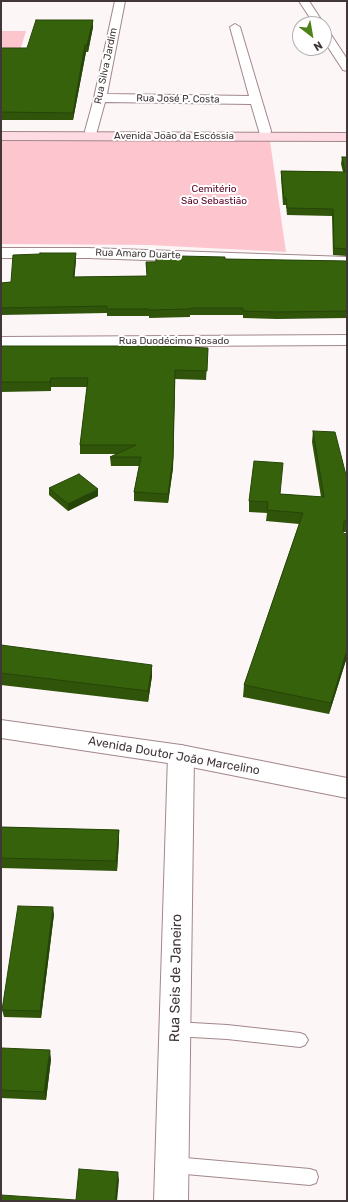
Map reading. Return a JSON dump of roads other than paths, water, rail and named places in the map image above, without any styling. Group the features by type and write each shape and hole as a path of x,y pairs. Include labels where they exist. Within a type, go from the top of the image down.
{"main road":[{"name":"Avenida João da Escóssia","path":"1,130 347,131"},
{"name":"Avenida João da Escóssia","path":"1,136 347,137"}],"street":[{"name":"Rua Silva Jardim","path":"91,131 100,98 120,1"},
{"path":"304,1 314,16"},
{"path":"235,27 265,131"},
{"path":"332,45 347,68"},
{"name":"Rua José P. Costa","path":"100,98 256,100"},
{"name":"Rua Amaro Duarte","path":"1,253 88,253 347,262"},
{"name":"Rua Duodécimo Rosado","path":"1,336 347,334"},
{"name":"Rua Duodécimo Rosado","path":"1,342 347,340"},
{"name":"Avenida Doutor João Marcelino","path":"1,729 181,755 347,788"},
{"name":"Rua Seis de Janeiro","path":"171,1201 181,755"}],"lane":[{"path":"175,1029 227,1032 300,1040"},
{"path":"172,1165 310,1177"}],"park label":[{"name":"Cemitério São Sebastião","path":"214,194"}]}
